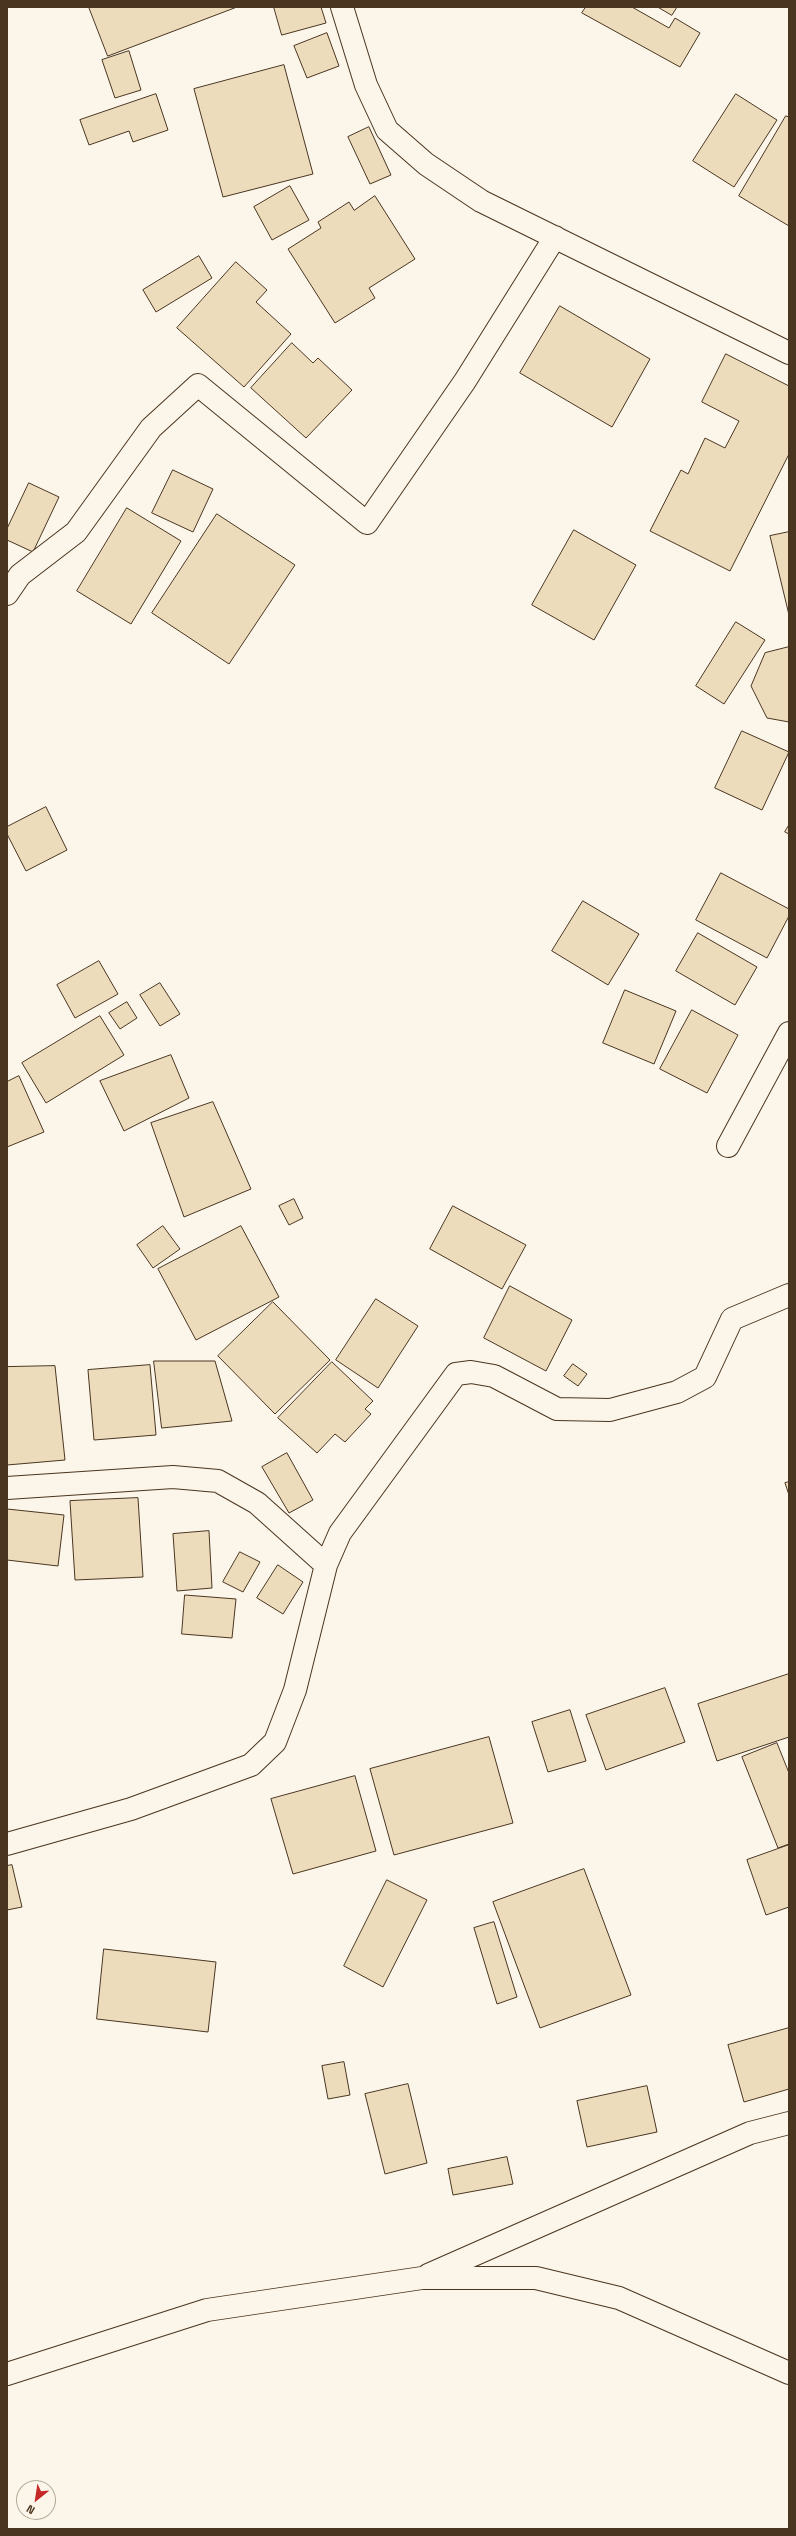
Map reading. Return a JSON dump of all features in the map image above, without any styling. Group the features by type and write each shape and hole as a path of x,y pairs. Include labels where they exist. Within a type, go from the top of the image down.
{"street":[{"path":"342,7 366,85 387,130 426,164 481,201 789,353"},
{"path":"7,594 20,575 76,532 151,428 198,385 367,523 465,381 555,237"},
{"path":"728,1146 789,1033"},
{"path":"7,1844 132,1809 251,1765 275,1742 295,1690 326,1565 340,1533 456,1374 471,1372 494,1376 557,1409 610,1410 678,1392 705,1377 732,1319 789,1295"},
{"path":"7,1488 173,1477 218,1481 257,1503 326,1565"},
{"path":"422,2278 750,2133 789,2123"},
{"path":"7,2374 207,2310 422,2278 536,2278 618,2298 789,2372"}],"building":[{"path":"89,7 237,7 108,56"},
{"path":"274,7 321,7 326,23 282,35"},
{"path":"586,7 632,7 669,28 675,18 700,33 680,67 582,13"},
{"path":"658,7 677,7 672,15"},
{"path":"327,33 339,66 307,78 294,46"},
{"path":"129,51 141,90 115,98 102,60"},
{"path":"284,65 313,174 223,197 194,89"},
{"path":"156,94 168,130 133,142 129,131 89,145 80,120"},
{"path":"736,94 777,120 734,187 693,161"},
{"path":"786,116 789,117 789,226 739,196"},
{"path":"369,127 391,175 370,184 348,137"},
{"path":"290,186 309,220 272,240 254,207"},
{"path":"375,196 415,259 369,288 375,298 335,323 288,249 321,228 318,222 349,202 354,210"},
{"path":"199,256 212,278 156,312 143,290"},
{"path":"236,262 267,290 256,302 291,334 244,387 177,328"},
{"path":"560,306 650,359 612,427 520,373"},
{"path":"292,343 313,363 318,358 352,390 306,438 251,388"},
{"path":"726,354 789,386 789,454 730,571 650,531 681,470 688,474 705,438 725,448 739,421 702,402"},
{"path":"173,470 213,489 193,532 152,513"},
{"path":"29,483 59,497 33,552 7,540 7,529"},
{"path":"127,508 181,541 131,624 77,591"},
{"path":"217,514 295,565 229,664 152,613"},
{"path":"574,530 636,565 594,640 532,605"},
{"path":"789,532 789,615 770,536"},
{"path":"736,622 765,640 724,704 696,686"},
{"path":"789,647 789,722 767,718 751,686 765,653"},
{"path":"742,731 789,752 762,810 715,788"},
{"path":"46,807 67,850 26,871 7,834 7,827"},
{"path":"789,825 789,834 785,832"},
{"path":"721,873 789,909 789,916 767,958 696,920"},
{"path":"583,901 639,934 608,985 552,951"},
{"path":"698,933 757,967 735,1005 676,971"},
{"path":"99,961 118,994 75,1018 57,985"},
{"path":"160,983 180,1014 160,1026 140,995"},
{"path":"625,990 676,1011 654,1064 603,1043"},
{"path":"127,1002 137,1018 120,1029 109,1013"},
{"path":"692,1010 738,1035 707,1093 660,1069"},
{"path":"100,1016 124,1055 46,1103 22,1063"},
{"path":"171,1055 189,1098 124,1131 100,1081"},
{"path":"19,1076 44,1132 7,1147 7,1082"},
{"path":"213,1102 251,1189 184,1217 151,1123"},
{"path":"294,1199 303,1218 289,1225 279,1206"},
{"path":"453,1206 526,1245 502,1289 430,1249"},
{"path":"163,1226 180,1249 153,1268 137,1245"},
{"path":"241,1226 279,1297 196,1340 158,1269"},
{"path":"510,1286 572,1320 546,1371 484,1338"},
{"path":"376,1299 418,1326 378,1388 336,1360"},
{"path":"273,1302 330,1360 275,1414 218,1356"},
{"path":"154,1361 215,1361 232,1421 162,1428"},
{"path":"332,1362 373,1401 365,1409 371,1414 345,1442 335,1434 317,1453 278,1418"},
{"path":"573,1364 587,1374 578,1386 564,1376"},
{"path":"150,1365 156,1435 94,1440 88,1370"},
{"path":"55,1366 65,1460 7,1465 7,1367"},
{"path":"287,1453 313,1500 289,1513 262,1467"},
{"path":"789,1482 789,1495 785,1483"},
{"path":"138,1498 143,1577 75,1580 70,1501"},
{"path":"7,1509 64,1515 58,1566 7,1560"},
{"path":"209,1531 212,1588 177,1591 173,1534"},
{"path":"240,1552 260,1562 243,1592 223,1582"},
{"path":"278,1565 303,1582 283,1614 257,1598"},
{"path":"185,1595 236,1599 232,1638 182,1634"},
{"path":"789,1674 789,1737 717,1761 698,1704"},
{"path":"665,1688 685,1742 606,1770 586,1715"},
{"path":"570,1710 586,1761 548,1772 532,1722"},
{"path":"489,1737 513,1823 394,1855 370,1769"},
{"path":"777,1743 789,1773 789,1844 778,1848 742,1757"},
{"path":"355,1776 376,1851 293,1874 271,1799"},
{"path":"789,1845 789,1907 766,1915 747,1860"},
{"path":"12,1865 22,1907 7,1910 7,1866"},
{"path":"584,1869 631,1995 540,2028 493,1902"},
{"path":"387,1880 427,1900 383,1987 344,1966"},
{"path":"494,1922 517,1997 497,2004 474,1928"},
{"path":"104,1949 216,1962 208,2032 97,2019"},
{"path":"789,2028 789,2089 744,2102 728,2045"},
{"path":"344,2062 350,2095 328,2099 322,2066"},
{"path":"408,2084 427,2163 385,2174 365,2094"},
{"path":"647,2086 657,2132 587,2147 577,2101"},
{"path":"507,2157 513,2184 453,2195 448,2169"}]}
